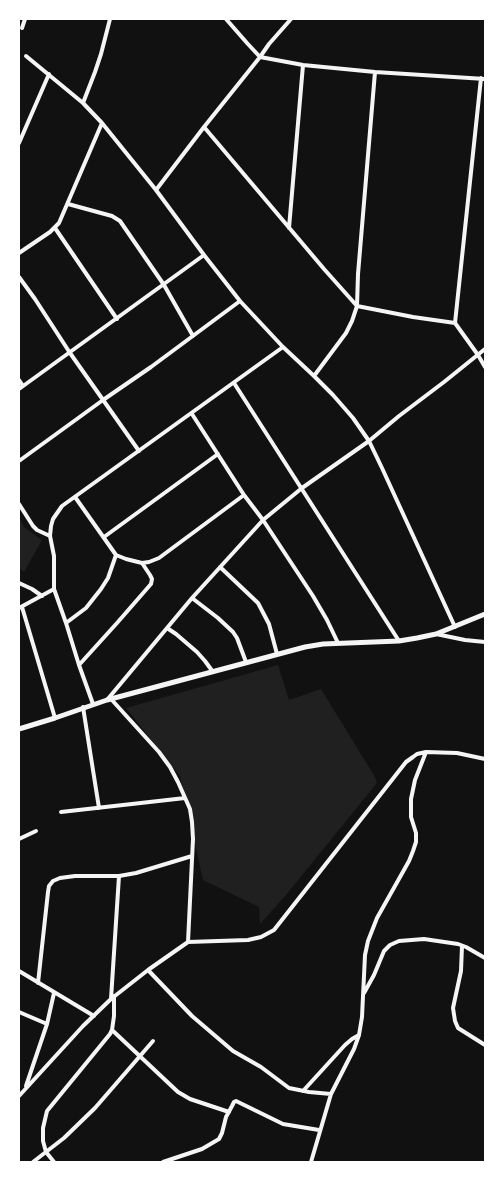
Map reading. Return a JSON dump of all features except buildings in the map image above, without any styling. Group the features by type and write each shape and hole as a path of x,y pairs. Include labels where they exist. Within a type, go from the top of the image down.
{"street":[{"path":"22,28 25,19"},
{"path":"83,103 101,54 110,19"},
{"path":"226,19 260,57 303,65 375,72 483,79 455,323 485,367"},
{"path":"156,190 269,44 291,19"},
{"path":"26,56 83,103 102,123 156,190 240,301 283,347 333,395 353,418 369,441 455,627"},
{"path":"289,228 303,65"},
{"path":"314,376 346,333 357,306 358,274 375,72"},
{"path":"19,143 49,74"},
{"path":"19,253 55,228 63,216 102,123"},
{"path":"204,128 357,306 413,317 455,323"},
{"path":"68,204 112,216 120,220 164,285 193,336"},
{"path":"55,228 117,319"},
{"path":"19,380 21,387 204,255"},
{"path":"19,277 139,451"},
{"path":"19,460 240,301"},
{"path":"93,704 54,589 54,556 50,536 53,519 62,506 192,414 283,347"},
{"path":"109,699 192,598 263,520 302,488 369,441 485,349"},
{"path":"234,383 399,641"},
{"path":"192,414 244,495 263,520 313,596 338,643"},
{"path":"104,537 218,454"},
{"path":"75,497 116,555 142,564 159,558 244,495"},
{"path":"19,504 33,526 37,530 50,536"},
{"path":"66,623 86,608 101,589 108,578 116,555"},
{"path":"79,665 151,584 152,580 150,575 142,564"},
{"path":"220,568 258,603 269,624 277,654"},
{"path":"19,582 42,596"},
{"path":"54,589 20,607 55,718"},
{"path":"192,598 218,618 233,632 237,638 246,662"},
{"path":"19,728 55,718 109,699 305,647 338,643 399,641 436,634 485,614"},
{"path":"167,628 197,652 213,672"},
{"path":"436,634 465,640 485,642"},
{"path":"109,699 159,752 170,767 185,798 192,822 193,839 188,942"},
{"path":"83,707 99,808"},
{"path":"19,1096 94,1016 113,998 148,970 188,942 258,939 272,932 406,762 417,754 426,752 457,753 485,759"},
{"path":"311,1162 331,1094 359,1036 368,941 377,918 411,856 416,842 416,832 411,817 411,799 415,780 426,752"},
{"path":"61,812 185,798"},
{"path":"20,837 36,831"},
{"path":"38,983 48,892 53,881 60,878 75,876 119,876 136,873 192,856"},
{"path":"54,1162 46,1152 42,1138 47,1111 103,1044 112,1030 119,876"},
{"path":"364,993 374,975 384,951 394,942 424,939 446,942 473,950 485,958"},
{"path":"462,946 461,971 454,1008 455,1021 458,1028 485,1045"},
{"path":"148,970 192,1016 233,1051 261,1067 292,1089 331,1094"},
{"path":"19,971 94,1016"},
{"path":"25,1089 47,1024 54,993"},
{"path":"19,1012 47,1024"},
{"path":"112,1030 184,1096 229,1112"},
{"path":"303,1091 352,1039 359,1036"},
{"path":"33,1162 80,1123 95,1108 153,1041"},
{"path":"163,1162 202,1150 219,1139 226,1117 234,1102 238,1101 283,1124 320,1130"}],"shaded area":[{"path":"19,517 24,527 42,540 24,572 19,568"},
{"path":"278,665 289,700 321,689 375,777 377,783 286,895 260,924 259,907 203,880 180,776 126,708"}]}
